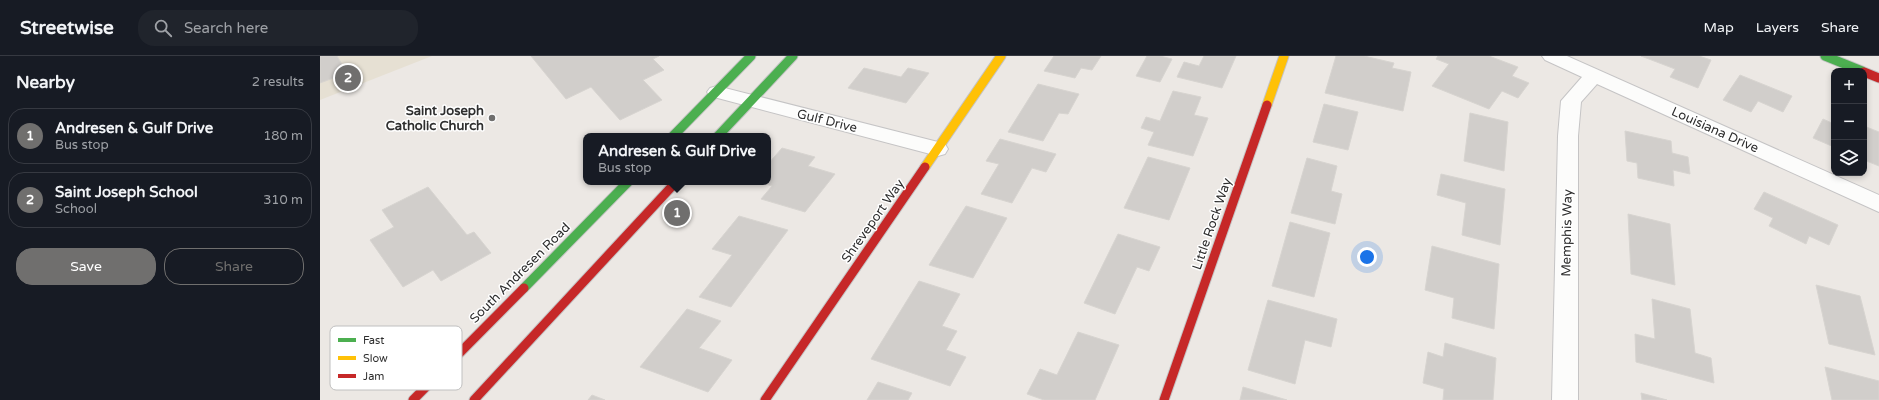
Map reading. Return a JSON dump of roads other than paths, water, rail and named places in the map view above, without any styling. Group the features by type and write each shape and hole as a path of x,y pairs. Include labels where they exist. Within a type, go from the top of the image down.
{"street":[{"path":"676,133 751,56"},
{"path":"721,133 793,56"},
{"name":"Shreveport Way","path":"765,400 1001,56"},
{"name":"Little Rock Way","path":"1164,400 1284,56"},
{"name":"Louisiana Drive","path":"1551,56 1879,204"},
{"path":"1824,56 1855,68"},
{"path":"1867,73 1879,78"},
{"name":"Memphis Way","path":"1565,400 1569,129 1572,102 1594,75"},
{"name":"Gulf Drive","path":"717,92 938,149"},
{"name":"South Andresen Road","path":"462,350 625,185"},
{"path":"474,400 673,185"},
{"name":"South Andresen Road","path":"413,400 423,390"}],"place":[{"name":"Saint Joseph School","path":"348,78"},
{"name":"Saint Joseph Catholic Church","path":"492,118"},
{"name":"Andresen & Gulf Drive","path":"677,213"}]}
